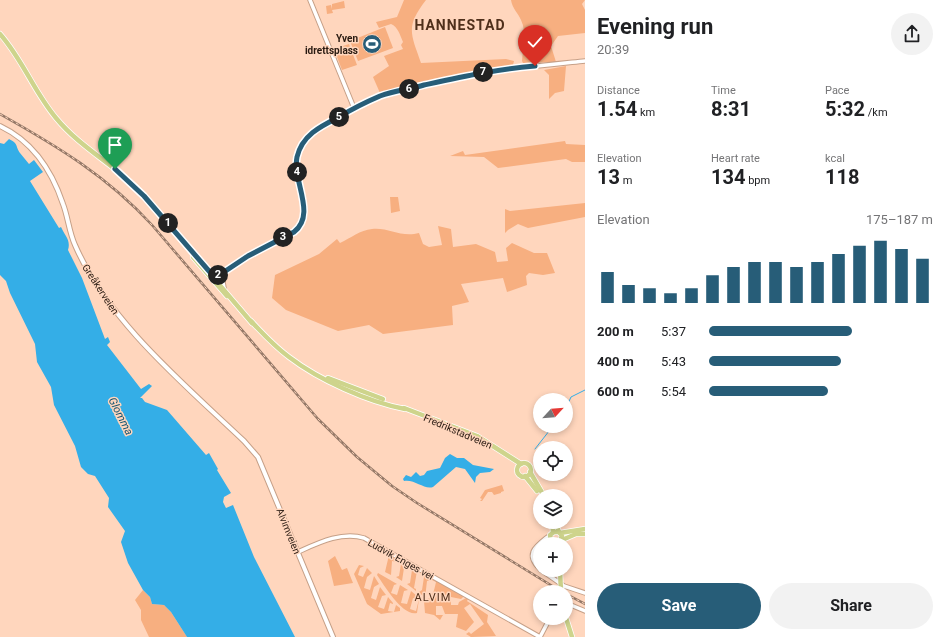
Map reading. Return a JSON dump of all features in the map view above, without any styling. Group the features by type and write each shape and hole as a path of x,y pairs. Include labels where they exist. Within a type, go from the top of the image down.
{"main road":[{"name":"Fredrikstadveien","path":"0,34 16,54 38,93 56,118 81,143 130,181 252,322 278,348 310,370 346,389 477,436 521,464"},
{"name":"Greåkerveien","path":"0,126 26,141 45,166 60,196 71,234 79,254 98,287 117,314 140,341 234,432"},
{"name":"Fredrikstadveien","path":"215,280 224,288 252,322"},
{"name":"Alvimveien","path":"234,432 260,461 333,637"},
{"name":"Fredrikstadveien","path":"509,456 517,468"},
{"path":"535,489 525,476 519,475 517,468 521,464 528,465 530,472 540,489"},
{"path":"525,476 530,472"},
{"path":"552,529 552,537"},
{"path":"558,529 561,537"},
{"path":"552,534 585,529"},
{"path":"571,537 576,534 585,534"},
{"path":"568,625 572,637"},
{"path":"569,625 576,637"}],"street":[{"path":"310,0 354,108"},
{"path":"215,280 229,269 270,243 294,232 300,227 305,213 297,173 299,152 307,138 314,131 354,108 381,96 472,74 585,61"},
{"path":"215,280 229,269"},
{"path":"222,276 224,288"},
{"path":"548,537 552,534"},
{"name":"Ludvik Enges vei","path":"298,552 319,542 348,536 364,538 540,637"},
{"path":"551,577 564,586 585,593"},
{"path":"573,606 585,611"},
{"path":"540,637 546,625"}],"shaded area":[{"path":"404,0 426,0 415,17 412,31 421,63 506,59 514,61 513,65 421,82 380,93 373,77 389,66 384,56 403,49 401,45 403,42 393,25 391,24 379,28 376,22 397,17"},
{"path":"511,0 585,0 582,4 585,10 585,33 558,36 551,46 556,62 523,63 524,30 521,20"},
{"path":"344,1 345,8 332,10 333,13 327,14 326,6 331,5 332,9 332,4"},
{"name":"Yven idrettsplass","path":"385,27 393,48 358,61 350,41"},
{"path":"349,44 357,65 342,70 334,49"},
{"path":"566,66 564,91 555,93 549,99 549,75 544,70"},
{"path":"565,141 566,144 585,145 585,162 572,162 566,159 498,168 484,157 450,156 463,151 465,155"},
{"path":"390,197 398,197 400,211 391,213"},
{"path":"585,203 585,217 528,228 518,224 505,233 505,209 510,211"},
{"path":"438,226 451,229 453,247 476,244 495,252 497,262 508,261 506,248 512,243 534,253 547,253 555,273 543,275 529,273 526,276 527,285 507,292 503,278 461,284 469,302 452,306 453,325 383,334 369,325 338,331 286,310 272,298 275,275 319,254 337,239 340,243 363,231 384,229 406,234 419,233 423,244 429,247 442,245"},
{"path":"502,485 504,491 494,495 492,492 488,492 482,501 480,501 482,499 480,498 485,490"},
{"path":"387,553 464,596 461,599 451,597 451,605 458,605 459,602 466,598 468,599 467,601 488,615 487,622 496,636 471,637 466,634 469,632 471,634 484,624 470,604 464,608 474,622 466,631 456,627 458,614 445,614 442,606 436,606 436,615 443,615 440,620 434,615 425,613 424,601 431,596 436,582 432,580 427,581 425,598 419,592 422,590 424,577 422,573 417,571 414,588 416,591 407,584 410,583 412,570 409,568 410,566 408,568 404,568 402,581 396,577 399,576 401,564 398,560 397,562 392,561 391,575 385,572 389,555"},
{"path":"335,556 342,570 347,568 353,583 334,586 328,561"},
{"path":"359,565 364,566 360,568 358,575 363,577 367,568 372,573 367,577 364,588 370,590 374,576 379,584 374,587 371,598 376,600 380,587 386,595 382,596 378,607 384,609 388,597 393,604 390,603 388,611 394,612 381,614 367,604 354,574"},
{"path":"378,573 397,584 394,585 391,593 397,595 400,585 408,590 404,591 401,603 407,604 411,591 417,596 416,599 413,598 410,609 416,611 419,599 417,613 412,613 406,610 394,599 377,575"},
{"path":"143,590 150,597 152,604 164,605 171,612 187,637 149,637 141,620 141,610 135,600"},
{"path":"396,605 400,608 400,611 394,612"}],"water":[{"name":"Glomma","path":"9,139 16,144 20,153 29,164 34,160 43,172 30,181 59,228 61,227 67,238 69,243 68,250 82,278 105,339 108,337 110,342 107,345 141,389 149,384 152,386 140,398 142,398 145,402 167,410 206,455 209,453 231,493 224,497 223,502 226,508 233,505 254,557 295,637 187,637 171,612 164,605 152,604 150,597 143,590 128,563 121,542 125,531 108,507 109,498 95,476 88,474 81,467 75,446 54,405 51,387 37,362 35,344 10,293 6,281 0,275 0,143 4,144"},
{"path":"450,454 457,458 464,458 473,465 494,469 490,472 480,473 476,477 475,483 465,469 456,467 430,488 404,481 403,479 406,475 411,477 416,472 420,476 424,475 427,471 440,468 445,458"}],"waterway":[{"path":"573,396 585,390"},
{"path":"541,441 548,433"}],"railway":[{"path":"0,114 80,163 117,191 135,207 318,419 357,457 392,486 417,503 551,585"},
{"path":"573,598 585,604"}],"place":[{"name":"Yven idrettsplass","path":"372,44"}],"district":[{"name":"HANNESTAD","path":"460,25"},
{"name":"ALVIM","path":"433,597"}],"route":[{"path":"115,169 130,181 144,196 215,278 248,256 270,243 294,232 300,227 304,219 304,210 298,182 296,164 297,158 307,138 319,127 358,106 381,96 490,71 535,66"}]}
